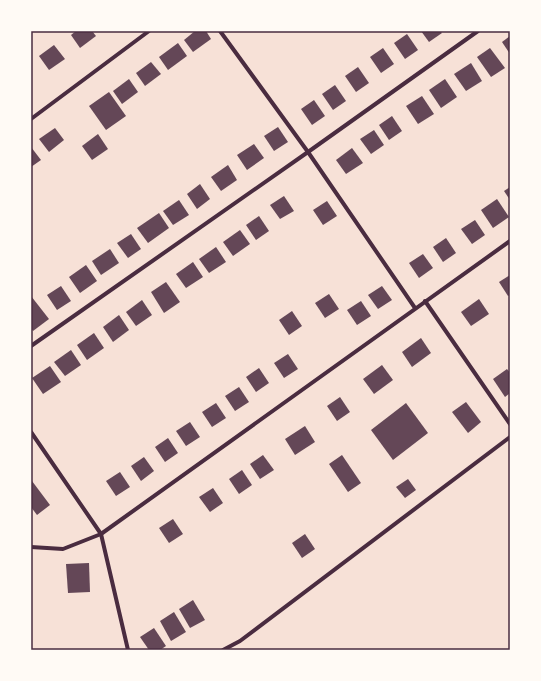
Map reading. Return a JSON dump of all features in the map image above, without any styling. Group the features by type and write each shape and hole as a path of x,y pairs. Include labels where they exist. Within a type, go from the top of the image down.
{"street":[{"path":"31,119 149,31"},
{"path":"220,31 308,152 415,308"},
{"path":"31,346 478,31"},
{"path":"31,547 63,549 102,534 510,241"},
{"path":"425,301 510,424"},
{"path":"31,432 102,534 128,650"},
{"path":"223,650 240,642 510,437"}],"building":[{"path":"76,31 92,31 96,36 80,48 71,35"},
{"path":"195,31 206,31 211,39 193,52 184,40"},
{"path":"421,31 440,31 442,33 429,42"},
{"path":"407,34 418,50 405,59 394,43"},
{"path":"510,36 510,54 502,42"},
{"path":"178,43 187,56 168,70 159,57"},
{"path":"54,45 65,59 49,70 39,56"},
{"path":"383,48 394,64 381,73 370,57"},
{"path":"490,48 505,68 491,77 477,57"},
{"path":"151,62 161,74 145,86 136,73"},
{"path":"471,63 482,81 466,91 454,74"},
{"path":"358,67 369,83 356,92 345,76"},
{"path":"129,79 138,92 122,104 113,91"},
{"path":"445,79 457,97 441,108 429,90"},
{"path":"335,85 346,101 333,110 322,94"},
{"path":"109,92 126,116 106,130 89,106"},
{"path":"422,96 434,114 418,124 406,106"},
{"path":"314,100 325,116 312,125 301,109"},
{"path":"392,116 402,131 389,140 379,125"},
{"path":"278,127 288,142 274,151 264,136"},
{"path":"55,128 64,140 49,152 39,139"},
{"path":"374,130 384,145 371,154 360,139"},
{"path":"98,134 108,149 92,160 82,146"},
{"path":"254,144 264,158 247,170 237,155"},
{"path":"31,147 41,160 31,167"},
{"path":"352,148 363,163 346,174 336,160"},
{"path":"228,165 237,180 221,191 211,177"},
{"path":"200,184 210,199 197,209 187,194"},
{"path":"510,187 510,200 504,191"},
{"path":"284,196 294,211 280,219 270,205"},
{"path":"497,199 509,217 493,228 481,210"},
{"path":"179,200 189,215 173,225 163,211"},
{"path":"327,201 337,216 323,225 313,210"},
{"path":"159,213 169,228 148,243 137,228"},
{"path":"259,216 269,231 256,240 246,225"},
{"path":"475,220 485,235 472,244 461,229"},
{"path":"240,230 250,244 233,256 223,242"},
{"path":"131,234 141,249 128,258 117,243"},
{"path":"446,238 456,253 443,262 433,247"},
{"path":"216,247 226,262 209,273 199,259"},
{"path":"110,249 119,263 101,275 92,261"},
{"path":"423,254 433,268 419,278 409,263"},
{"path":"193,262 203,277 186,288 176,274"},
{"path":"86,265 97,281 80,293 69,277"},
{"path":"510,275 510,295 508,296 499,282"},
{"path":"166,282 180,302 164,313 151,292"},
{"path":"61,286 71,301 57,310 47,295"},
{"path":"382,286 392,300 378,309 368,295"},
{"path":"329,294 339,309 325,318 315,303"},
{"path":"31,296 49,319 33,331 31,328"},
{"path":"479,299 489,314 471,326 461,312"},
{"path":"142,300 152,315 136,326 126,312"},
{"path":"361,301 371,316 357,325 347,310"},
{"path":"292,311 302,326 289,335 279,320"},
{"path":"119,315 129,330 113,342 103,327"},
{"path":"94,333 104,348 87,360 77,345"},
{"path":"421,338 431,353 412,367 402,352"},
{"path":"71,350 81,365 65,376 54,362"},
{"path":"288,354 298,369 284,378 274,363"},
{"path":"382,365 393,380 374,394 363,379"},
{"path":"50,366 61,382 43,394 32,378"},
{"path":"259,368 269,383 256,392 246,377"},
{"path":"507,369 510,373 510,393 505,397 493,379"},
{"path":"239,387 249,402 235,411 225,396"},
{"path":"340,397 350,412 337,421 327,406"},
{"path":"466,402 481,422 468,433 452,412"},
{"path":"216,403 226,418 212,427 202,412"},
{"path":"406,403 428,433 393,460 371,430"},
{"path":"190,422 200,437 186,446 176,431"},
{"path":"305,426 315,442 295,455 285,439"},
{"path":"168,438 178,453 165,462 155,447"},
{"path":"263,455 274,470 260,479 250,464"},
{"path":"342,455 361,483 348,492 329,464"},
{"path":"144,457 154,471 141,481 131,466"},
{"path":"242,470 252,485 239,494 229,479"},
{"path":"120,472 130,487 116,496 106,481"},
{"path":"408,479 416,490 405,498 396,487"},
{"path":"32,481 50,505 37,515 31,507"},
{"path":"213,488 223,503 210,512 199,497"},
{"path":"173,519 183,534 169,543 159,528"},
{"path":"305,534 315,549 302,558 292,543"},
{"path":"89,563 90,592 68,593 66,564"},
{"path":"193,600 205,620 190,628 179,609"},
{"path":"174,612 186,632 171,641 160,621"},
{"path":"154,628 166,646 160,650 149,650 140,637"}]}
